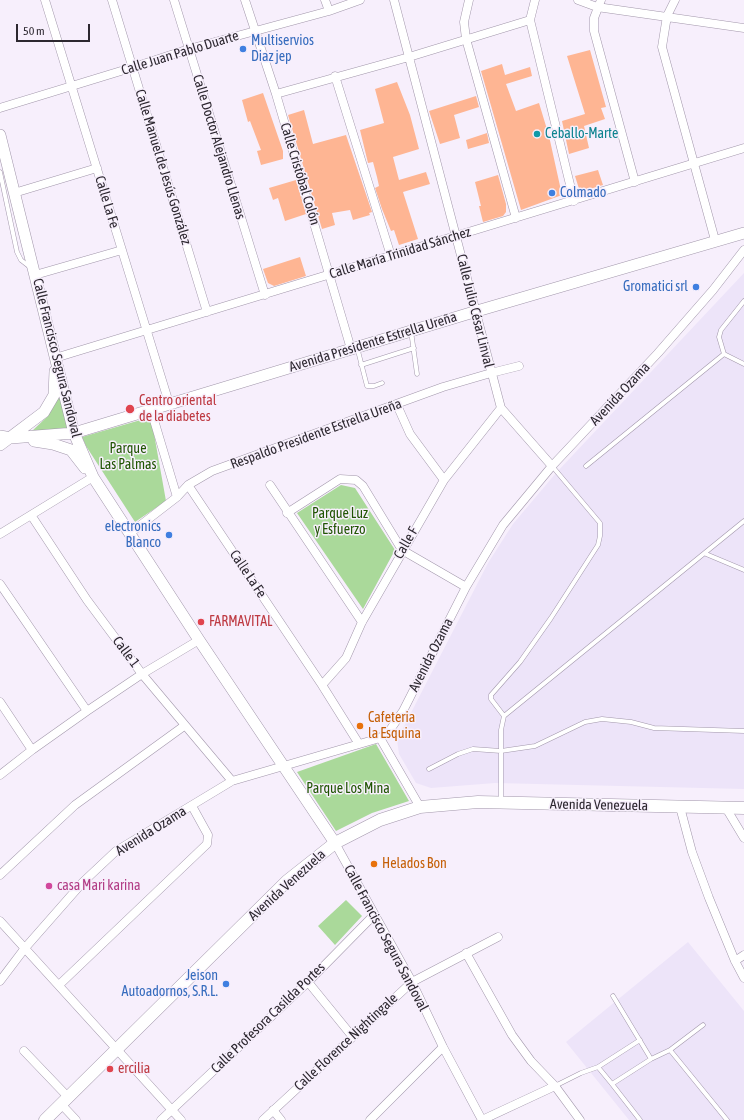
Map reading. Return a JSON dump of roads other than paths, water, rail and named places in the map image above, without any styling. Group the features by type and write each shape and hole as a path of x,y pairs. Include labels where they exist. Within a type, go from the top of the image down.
{"main road":[{"name":"Calle Francisco Segura Sandoval","path":"0,136 3,163 14,193 35,272 74,433 93,477 199,640 335,843"},
{"name":"Avenida Presidente Estrella Ureña","path":"0,436 11,438 74,433 477,311 715,240 744,233"},
{"path":"0,445 44,412 54,395 55,358"},
{"path":"11,438 54,444 71,450 93,477"},
{"name":"Avenida Venezuela","path":"45,1120 287,881 335,843 380,820 420,807 478,802 744,808"}],"street":[{"name":"Calle La Fe","path":"45,0 73,86 145,331 169,403"},
{"name":"Calle Manuel de Jesús González","path":"112,0 134,67 207,312"},
{"name":"Calle Doctor Alejandro Llenas","path":"174,0 265,295"},
{"name":"Calle Cristóbal Colón","path":"245,0 276,94 330,274 354,348"},
{"path":"325,0 328,11"},
{"name":"Calle Juan Pablo Duarte","path":"0,108 189,49 328,11 360,0"},
{"name":"Calle Julio César Linval","path":"394,0 456,237 477,311 491,373 501,408 552,466"},
{"path":"469,0 464,22 466,39 516,218"},
{"path":"535,0 530,20 574,201"},
{"path":"578,0 744,28"},
{"path":"675,0 667,16 662,47 715,240"},
{"path":"599,3 594,18 597,44 635,182"},
{"path":"276,94 335,76 409,57 530,20"},
{"path":"335,76 391,256"},
{"name":"Calle María Trinidad Sánchez","path":"55,358 744,148"},
{"path":"14,193 97,168"},
{"path":"35,272 122,250"},
{"name":"Avenida Ozama","path":"0,981 25,948 83,882 116,851 232,781 380,738 390,730 466,588 503,525 552,466 658,353 713,290 744,250"},
{"name":"Respaldo Presidente Estrella Ureña","path":"130,534 177,497 188,485 212,471 443,387 519,366"},
{"path":"397,405 410,434 444,480"},
{"name":"Calle F","path":"322,685 346,658 362,622 402,550 444,480 501,408"},
{"path":"151,410 177,497"},
{"path":"0,534 93,477"},
{"path":"287,513 340,480 356,480 363,486 402,550 466,588"},
{"name":"Calle La Fe","path":"188,485 322,685 359,744"},
{"path":"270,485 287,513 362,622"},
{"name":"Calle 1","path":"31,515 87,600 142,674 184,726 232,781"},
{"path":"0,584 87,711"},
{"path":"0,775 87,711 142,674 199,640"},
{"path":"0,702 32,750"},
{"path":"0,875 75,805 184,726"},
{"path":"380,738 420,807"},
{"path":"59,985 207,844 208,835 192,806"},
{"path":"680,806 695,859 734,961 744,978"},
{"path":"726,808 744,838"},
{"name":"Calle Francisco Segura Sandoval","path":"335,843 412,982 443,1047 482,1120"},
{"name":"Calle Profesora Casilda Portes","path":"161,1120 308,982 374,915"},
{"path":"0,921 181,1120"},
{"name":"Calle Florence Nightingale","path":"263,1120 412,982 498,937"},
{"path":"466,953 512,1035 531,1061 555,1086 580,1120"},
{"path":"734,961 744,955"},
{"path":"308,982 352,1036"},
{"path":"373,1119 443,1047"},
{"path":"24,1051 65,1100 76,1120"},
{"path":"482,1120 555,1086"},
{"path":"273,1110 282,1120"}],"lane":[{"path":"0,172 17,252 23,263 35,272"},
{"path":"744,301 721,330 719,337 724,354 744,364"},
{"path":"411,331 417,374"},
{"path":"354,348 362,365 367,386 374,386 382,383"},
{"path":"362,365 414,348"},
{"path":"586,466 724,354"},
{"path":"504,716 491,699 491,695 520,662 551,618 598,545 600,536 600,523 552,466"},
{"path":"501,802 501,730 504,716 706,554 744,521"},
{"path":"706,554 744,570"},
{"path":"428,769 458,754 473,749 501,751 534,746 584,722 602,719 630,722 654,728 744,731"},
{"path":"613,996 651,1059"},
{"path":"612,1084 651,1059 670,1050 703,1025"},
{"path":"555,1086 581,1073 598,1067 640,1040"},
{"path":"670,1050 728,1120"},
{"path":"598,1067 640,1120"}],"place":[{"name":"Multiservios Diaz jep","path":"243,49"},
{"name":"Ceballo-Marte","path":"537,134"},
{"name":"Colmado","path":"552,193"},
{"name":"Gromatici srl","path":"696,287"},
{"name":"Centro oriental de la diabetes","path":"130,409"},
{"name":"electronics Blanco","path":"169,535"},
{"name":"FARMAVITAL","path":"201,622"},
{"name":"Cafeteria la Esquina","path":"360,726"},
{"name":"Helados Bon","path":"374,864"},
{"name":"casa Mari karina","path":"49,886"},
{"name":"Jeison Autoadornos, S.R.L.","path":"226,984"},
{"name":"ercilia","path":"110,1069"}],"park label":[{"name":"Parque Las Palmas","path":"128,458"},
{"name":"Parque Luz y Esfuerzo","path":"340,522"},
{"name":"Parque Los Mina","path":"348,789"}]}
